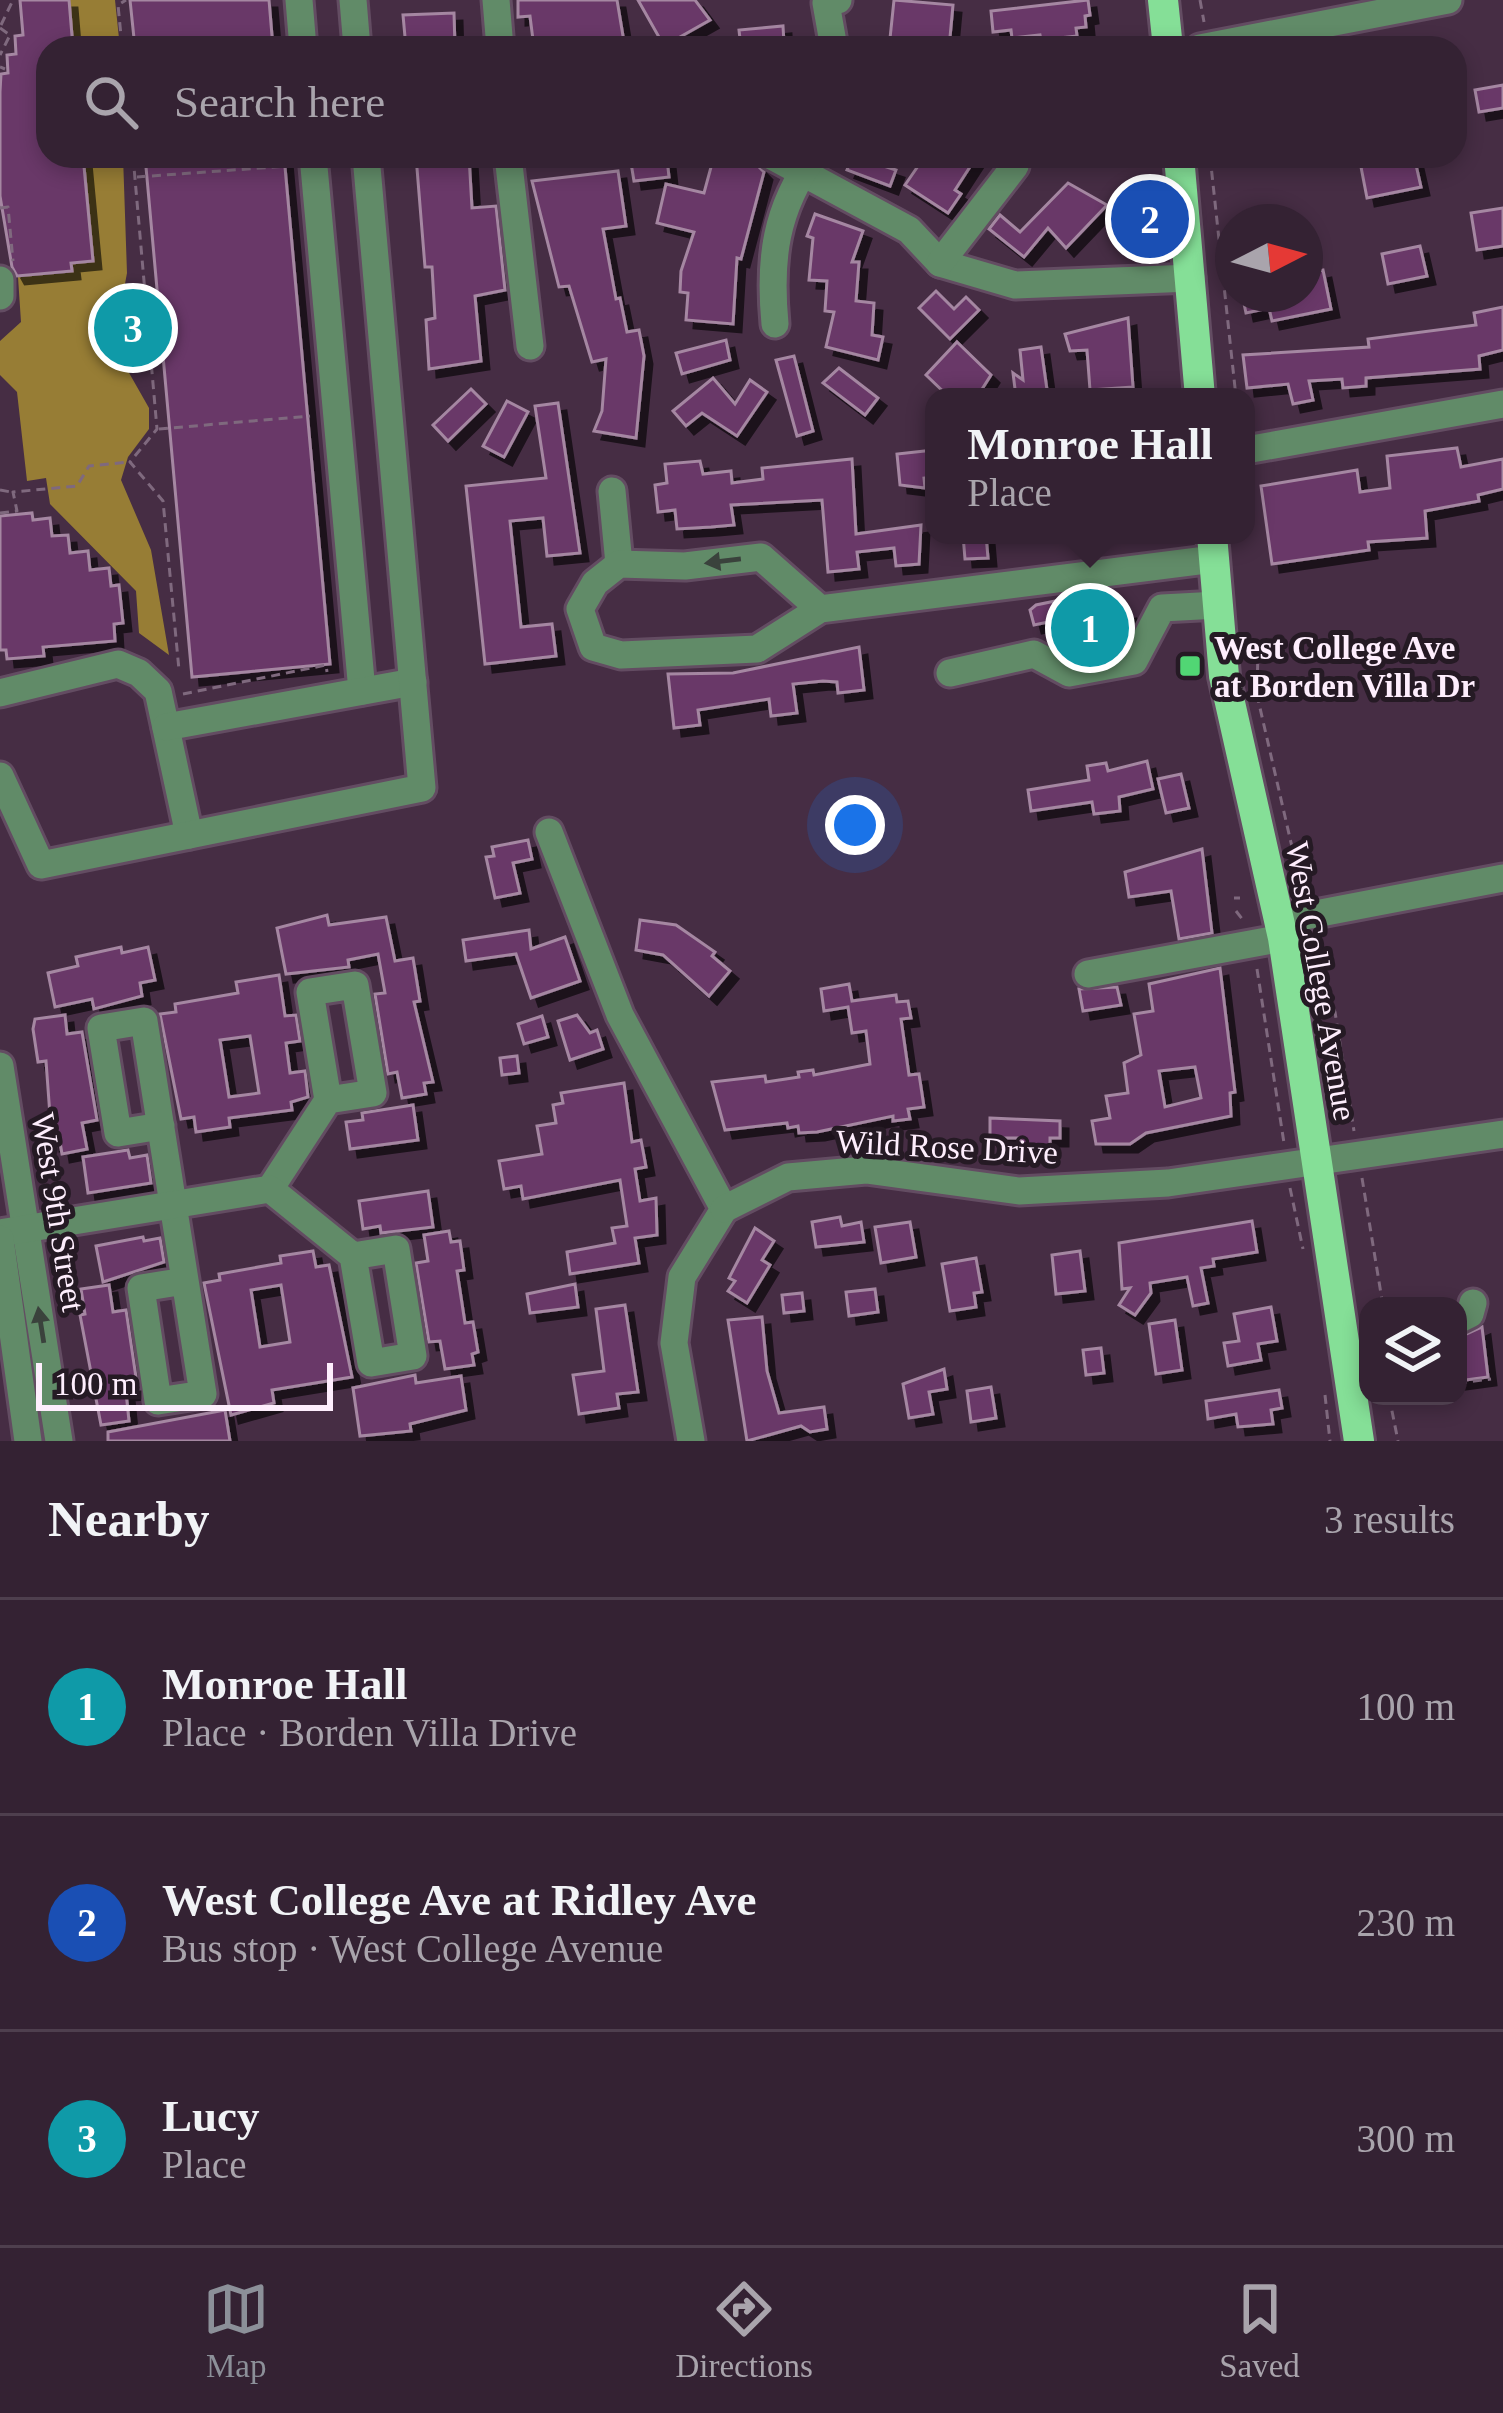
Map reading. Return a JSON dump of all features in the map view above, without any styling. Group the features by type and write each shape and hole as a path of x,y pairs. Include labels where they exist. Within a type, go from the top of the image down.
{"main road":[{"path":"1163,0 1167,36"},
{"path":"1180,168 1199,388"},
{"name":"West College Avenue","path":"1213,547 1224,676 1282,935 1301,1160 1359,1441"}],"street":[{"path":"299,0 302,36"},
{"path":"352,0 356,36"},
{"path":"496,0 499,36"},
{"path":"1202,36 1448,0"},
{"path":"832,2 833,36"},
{"path":"307,168 362,691"},
{"path":"0,776 41,866 422,788 367,168"},
{"path":"518,168 530,346"},
{"path":"775,324 773,244 788,195 805,168"},
{"path":"814,168 909,230 940,263 1015,285 1191,278"},
{"path":"940,263 1013,168"},
{"path":"1255,449 1503,404"},
{"path":"612,491 619,564"},
{"path":"820,609 761,557 685,566 619,564 595,583 580,609 593,647 621,655 757,649 820,609 1213,547"},
{"path":"950,673 1034,654 1069,673 1129,662 1141,656 1162,608 1218,605"},
{"path":"0,693 118,664 140,674 158,692 189,836"},
{"path":"166,727 413,682"},
{"path":"549,832 620,1015 724,1209 682,1277 674,1342 691,1441"},
{"path":"1088,974 1282,935 1503,878"},
{"name":"West 9th Street","path":"0,1066 18,1434"},
{"path":"270,1189 328,1100"},
{"path":"160,1126 173,1204 203,1394 158,1401 141,1288 185,1281"},
{"name":"Wild Rose Drive","path":"724,1209 788,1178 846,1172 1019,1191 1168,1184 1301,1160 1503,1135"},
{"path":"9,1233 270,1189 353,1256"},
{"name":"West 9th Street","path":"9,1233 57,1433"},
{"path":"18,1434 57,1433"}],"path":[{"path":"0,55 10,35 0,27 14,0"},
{"path":"121,36 118,5 126,0"},
{"path":"1200,0 1202,36"},
{"path":"0,490 77,487 89,466 130,462 157,429 134,168"},
{"path":"134,177 225,168"},
{"path":"1211,168 1235,388"},
{"path":"0,208 8,207 5,284"},
{"path":"157,429 336,414"},
{"path":"130,462 163,501 179,670"},
{"path":"0,513 17,511 13,493"},
{"path":"1258,649 1257,695 1298,873 1306,887"},
{"path":"248,683 326,665 328,682"},
{"path":"1236,910 1310,949 1335,1012 1355,1138"},
{"path":"1282,935 1301,1160"},
{"path":"1361,1169 1382,1297"},
{"path":"1467,1382 1491,1378"},
{"path":"1391,1405 1398,1441"}],"shaded area":[{"path":"66,0 115,0 119,36 69,36"},
{"path":"81,168 123,168 127,273 117,327 124,364 149,408 149,429 128,457 121,480 151,550 169,655 139,633 136,591 50,504 46,478 27,481 17,392 0,375 0,341 21,322 18,277 67,273 67,264 89,261"}],"building":[{"path":"20,0 69,0 72,36 36,36 36,168 84,168 93,261 71,263 72,271 17,276 0,196 0,92 1,74 8,73 7,55 16,54 15,36 23,35"},
{"path":"130,0 269,0 272,36 134,36"},
{"path":"518,0 617,0 623,36 532,36 530,16 518,17"},
{"path":"638,0 695,0 710,20 682,36 658,36"},
{"path":"894,0 953,5 950,36 890,36"},
{"path":"1088,0 1090,15 1085,16 1086,27 1076,28 1077,36 1012,36 1011,30 993,32 991,11"},
{"path":"454,13 455,36 405,36 403,15"},
{"path":"783,26 784,36 740,36 739,30"},
{"path":"1503,85 1503,108 1479,112 1475,90"},
{"path":"146,168 285,168 330,664 192,677"},
{"path":"417,168 470,168 472,208 496,206 505,290 475,296 481,361 429,369 426,320 435,318 432,267 425,267"},
{"path":"632,168 668,168 669,177 634,181"},
{"path":"711,168 760,168 764,172 741,259 737,258 733,324 686,320 688,293 680,292 681,271 694,232 657,223 666,184 704,193"},
{"path":"890,168 896,170 890,186 847,170"},
{"path":"917,168 969,168 955,190 961,194 948,213 905,185"},
{"path":"1361,168 1417,168 1421,187 1367,198"},
{"path":"618,171 626,226 603,229 616,299 620,298 627,332 639,330 644,356 636,438 594,431 602,411 606,359 592,362 569,286 559,287 532,181"},
{"path":"1068,183 1107,205 1066,248 1048,228 1024,257 989,229 1000,215 1020,232"},
{"path":"1503,208 1503,246 1477,250 1471,213"},
{"path":"815,214 863,231 852,262 859,262 856,301 874,303 872,335 883,337 878,360 826,347 834,312 825,311 827,281 809,280 813,238 807,236"},
{"path":"1420,246 1427,276 1388,284 1382,254"},
{"path":"1323,270 1331,309 1323,311"},
{"path":"936,291 954,309 966,297 979,310 950,339 919,308"},
{"path":"1503,307 1503,350 1479,356 1480,369 1366,378 1366,386 1343,388 1342,379 1309,381 1313,400 1293,404 1288,384 1247,388 1243,355 1369,347 1368,339 1476,325 1474,313"},
{"path":"1270,312 1316,312 1272,321"},
{"path":"1128,318 1133,387 1090,388 1087,350 1070,351 1065,334"},
{"path":"726,340 730,360 682,374 676,353"},
{"path":"957,342 991,375 983,388 940,388 926,375"},
{"path":"1041,347 1047,388 1015,388 1013,373 1023,380 1020,350"},
{"path":"794,356 813,431 797,436 776,360"},
{"path":"839,368 878,398 865,415 823,383"},
{"path":"713,378 735,404 750,380 767,392 737,436 702,413 686,426 673,411"},
{"path":"471,389 486,404 448,441 433,425"},
{"path":"507,401 528,412 504,457 483,446"},
{"path":"558,403 580,553 547,556 543,518 510,521 521,627 552,624 556,656 485,664 466,486 546,478 535,406"},
{"path":"1457,448 1461,467 1503,459 1503,489 1478,495 1479,501 1425,511 1427,538 1368,542 1369,550 1272,564 1261,486 1357,470 1360,492 1390,488 1387,456"},
{"path":"925,451 925,488 900,485 897,454"},
{"path":"852,459 856,534 921,525 919,564 896,566 894,548 857,552 859,569 828,572 822,500 731,505 734,525 711,527 677,529 675,510 658,512 655,485 667,483 665,464 700,461 703,474 731,471 732,483 763,479 762,468"},
{"path":"32,513 33,520 50,518 52,536 68,535 70,553 88,551 90,570 109,568 111,586 119,585 123,623 114,624 115,641 43,647 44,656 7,659 6,650 0,650 0,516"},
{"path":"964,544 987,544 988,558 965,559"},
{"path":"1109,590 1114,614 1128,611 1132,627 1117,634 1119,645 1072,654 1061,648 1058,636 1051,637 1048,622 1034,625 1030,610 1036,605"},
{"path":"859,647 864,690 838,693 837,682 793,684 797,713 771,716 769,699 698,710 700,725 674,728 668,674 733,673"},
{"path":"1147,761 1153,789 1119,797 1120,811 1094,814 1092,802 1031,811 1028,790 1089,780 1087,766 1106,763 1108,771"},
{"path":"1181,774 1189,808 1166,813 1158,779"},
{"path":"528,840 532,859 513,863 520,893 495,898 486,857 494,856 492,847"},
{"path":"1202,849 1212,933 1179,939 1171,891 1129,897 1125,872"},
{"path":"327,915 329,925 386,917 395,961 413,958 420,1001 414,1002 433,1082 424,1083 426,1094 402,1098 397,1072 388,1074 375,994 385,993 378,954 348,960 349,967 286,974 277,928"},
{"path":"640,920 676,925 715,952 712,956 730,971 709,996 663,955 636,950"},
{"path":"529,930 531,949 565,937 580,981 531,998 516,954 466,961 463,940"},
{"path":"121,947 122,953 148,947 155,980 140,983 142,996 94,1009 92,999 55,1007 48,973 78,966 76,957"},
{"path":"1220,968 1235,1092 1230,1093 1231,1116 1146,1133 1130,1144 1096,1144 1092,1121 1110,1118 1106,1096 1128,1093 1124,1063 1141,1055 1134,1014 1153,1011 1149,984","holes":["1195,1067 1201,1098 1165,1107 1159,1071"]},
{"path":"279,975 285,1016 296,1015 300,1041 286,1043 290,1073 305,1071 308,1097 291,1102 292,1110 229,1118 230,1127 196,1132 194,1117 181,1119 160,1014 176,1012 175,1004 238,993 236,982","holes":["250,1036 259,1093 229,1097 220,1040"]},
{"path":"849,984 852,1001 896,995 897,1002 908,1001 911,1018 901,1019 909,1075 919,1074 924,1107 908,1109 910,1119 893,1121 893,1116 817,1132 799,1133 798,1126 788,1128 787,1123 725,1130 712,1082 765,1076 766,1082 799,1077 798,1072 813,1070 814,1075 870,1064 866,1031 852,1033 848,1007 824,1011 821,989"},
{"path":"1117,987 1121,1005 1083,1011 1079,989"},
{"path":"65,1015 67,1034 82,1032 97,1120 82,1123 87,1149 62,1154 60,1142 52,1143 46,1061 38,1062 33,1029 35,1019"},
{"path":"577,1015 590,1033 597,1030 603,1049 570,1060 558,1021"},
{"path":"542,1016 548,1037 524,1044 518,1024"},
{"path":"517,1056 519,1073 502,1075 500,1058"},
{"path":"624,1083 632,1142 641,1140 646,1167 635,1169 640,1201 656,1198 657,1235 635,1238 639,1263 570,1274 567,1252 615,1243 612,1228 627,1226 620,1180 523,1199 521,1186 504,1189 499,1161 542,1154 537,1126 556,1123 553,1105 563,1103 561,1093"},
{"path":"413,1105 418,1140 350,1149 346,1122 363,1120 362,1113"},
{"path":"990,1118 1060,1121 1060,1138 1050,1138 1050,1152 1031,1153 1020,1149 1020,1138 990,1138"},
{"path":"128,1150 130,1158 147,1155 151,1183 88,1193 83,1157"},
{"path":"428,1191 433,1227 381,1233 380,1226 363,1229 359,1201"},
{"path":"840,1217 842,1226 861,1222 864,1242 816,1247 812,1222"},
{"path":"1252,1221 1257,1252 1213,1259 1214,1266 1201,1268 1208,1303 1193,1306 1187,1277 1150,1283 1151,1293 1135,1315 1119,1305 1130,1288 1122,1289 1119,1243"},
{"path":"910,1222 916,1257 881,1263 875,1227"},
{"path":"755,1228 774,1241 762,1260 770,1265 747,1303 728,1291 735,1281 729,1278"},
{"path":"449,1231 451,1242 460,1241 464,1270 457,1271 465,1323 473,1322 478,1352 472,1354 474,1365 445,1369 440,1341 429,1342 416,1263 428,1261 424,1235"},
{"path":"143,1237 144,1241 160,1238 164,1262 103,1282 96,1246"},
{"path":"313,1251 316,1267 329,1265 352,1377 272,1390 274,1403 231,1415 204,1283 220,1280 219,1274 281,1263 280,1256","holes":["281,1285 290,1342 260,1347 251,1290"]},
{"path":"1080,1251 1085,1291 1056,1294 1052,1255"},
{"path":"976,1258 982,1292 974,1293 976,1307 950,1311 942,1264"},
{"path":"575,1284 578,1307 530,1313 527,1294"},
{"path":"109,1285 113,1312 126,1310 138,1391 126,1392 129,1421 101,1425 80,1315 85,1314 81,1289"},
{"path":"875,1289 878,1312 849,1316 846,1292"},
{"path":"802,1293 804,1311 784,1313 782,1295"},
{"path":"625,1305 638,1392 617,1394 619,1408 579,1414 573,1375 604,1371 596,1309"},
{"path":"1271,1307 1277,1341 1258,1344 1261,1360 1228,1366 1224,1343 1239,1341 1234,1314"},
{"path":"762,1317 767,1371 779,1413 824,1407 827,1429 810,1432 801,1426 747,1441 728,1320"},
{"path":"1175,1320 1182,1370 1156,1374 1149,1324"},
{"path":"1482,1327 1488,1377 1467,1380 1467,1334"},
{"path":"1101,1348 1104,1373 1086,1375 1083,1350"},
{"path":"944,1369 947,1389 929,1392 933,1414 909,1418 903,1384"},
{"path":"415,1375 416,1383 461,1376 466,1410 410,1424 411,1431 360,1436 353,1388"},
{"path":"991,1387 996,1418 971,1422 967,1391"},
{"path":"1279,1390 1282,1408 1271,1410 1273,1424 1238,1427 1236,1414 1208,1419 1206,1401"},
{"path":"225,1410 230,1441 108,1441 108,1432"}],"place":[{"name":"West College Ave at Ridley Ave","path":"1150,219"},
{"name":"Lucy","path":"133,328"},
{"name":"Monroe Hall","path":"1090,628"},
{"name":"West College Ave at Borden Villa Dr","path":"1190,666"}]}
